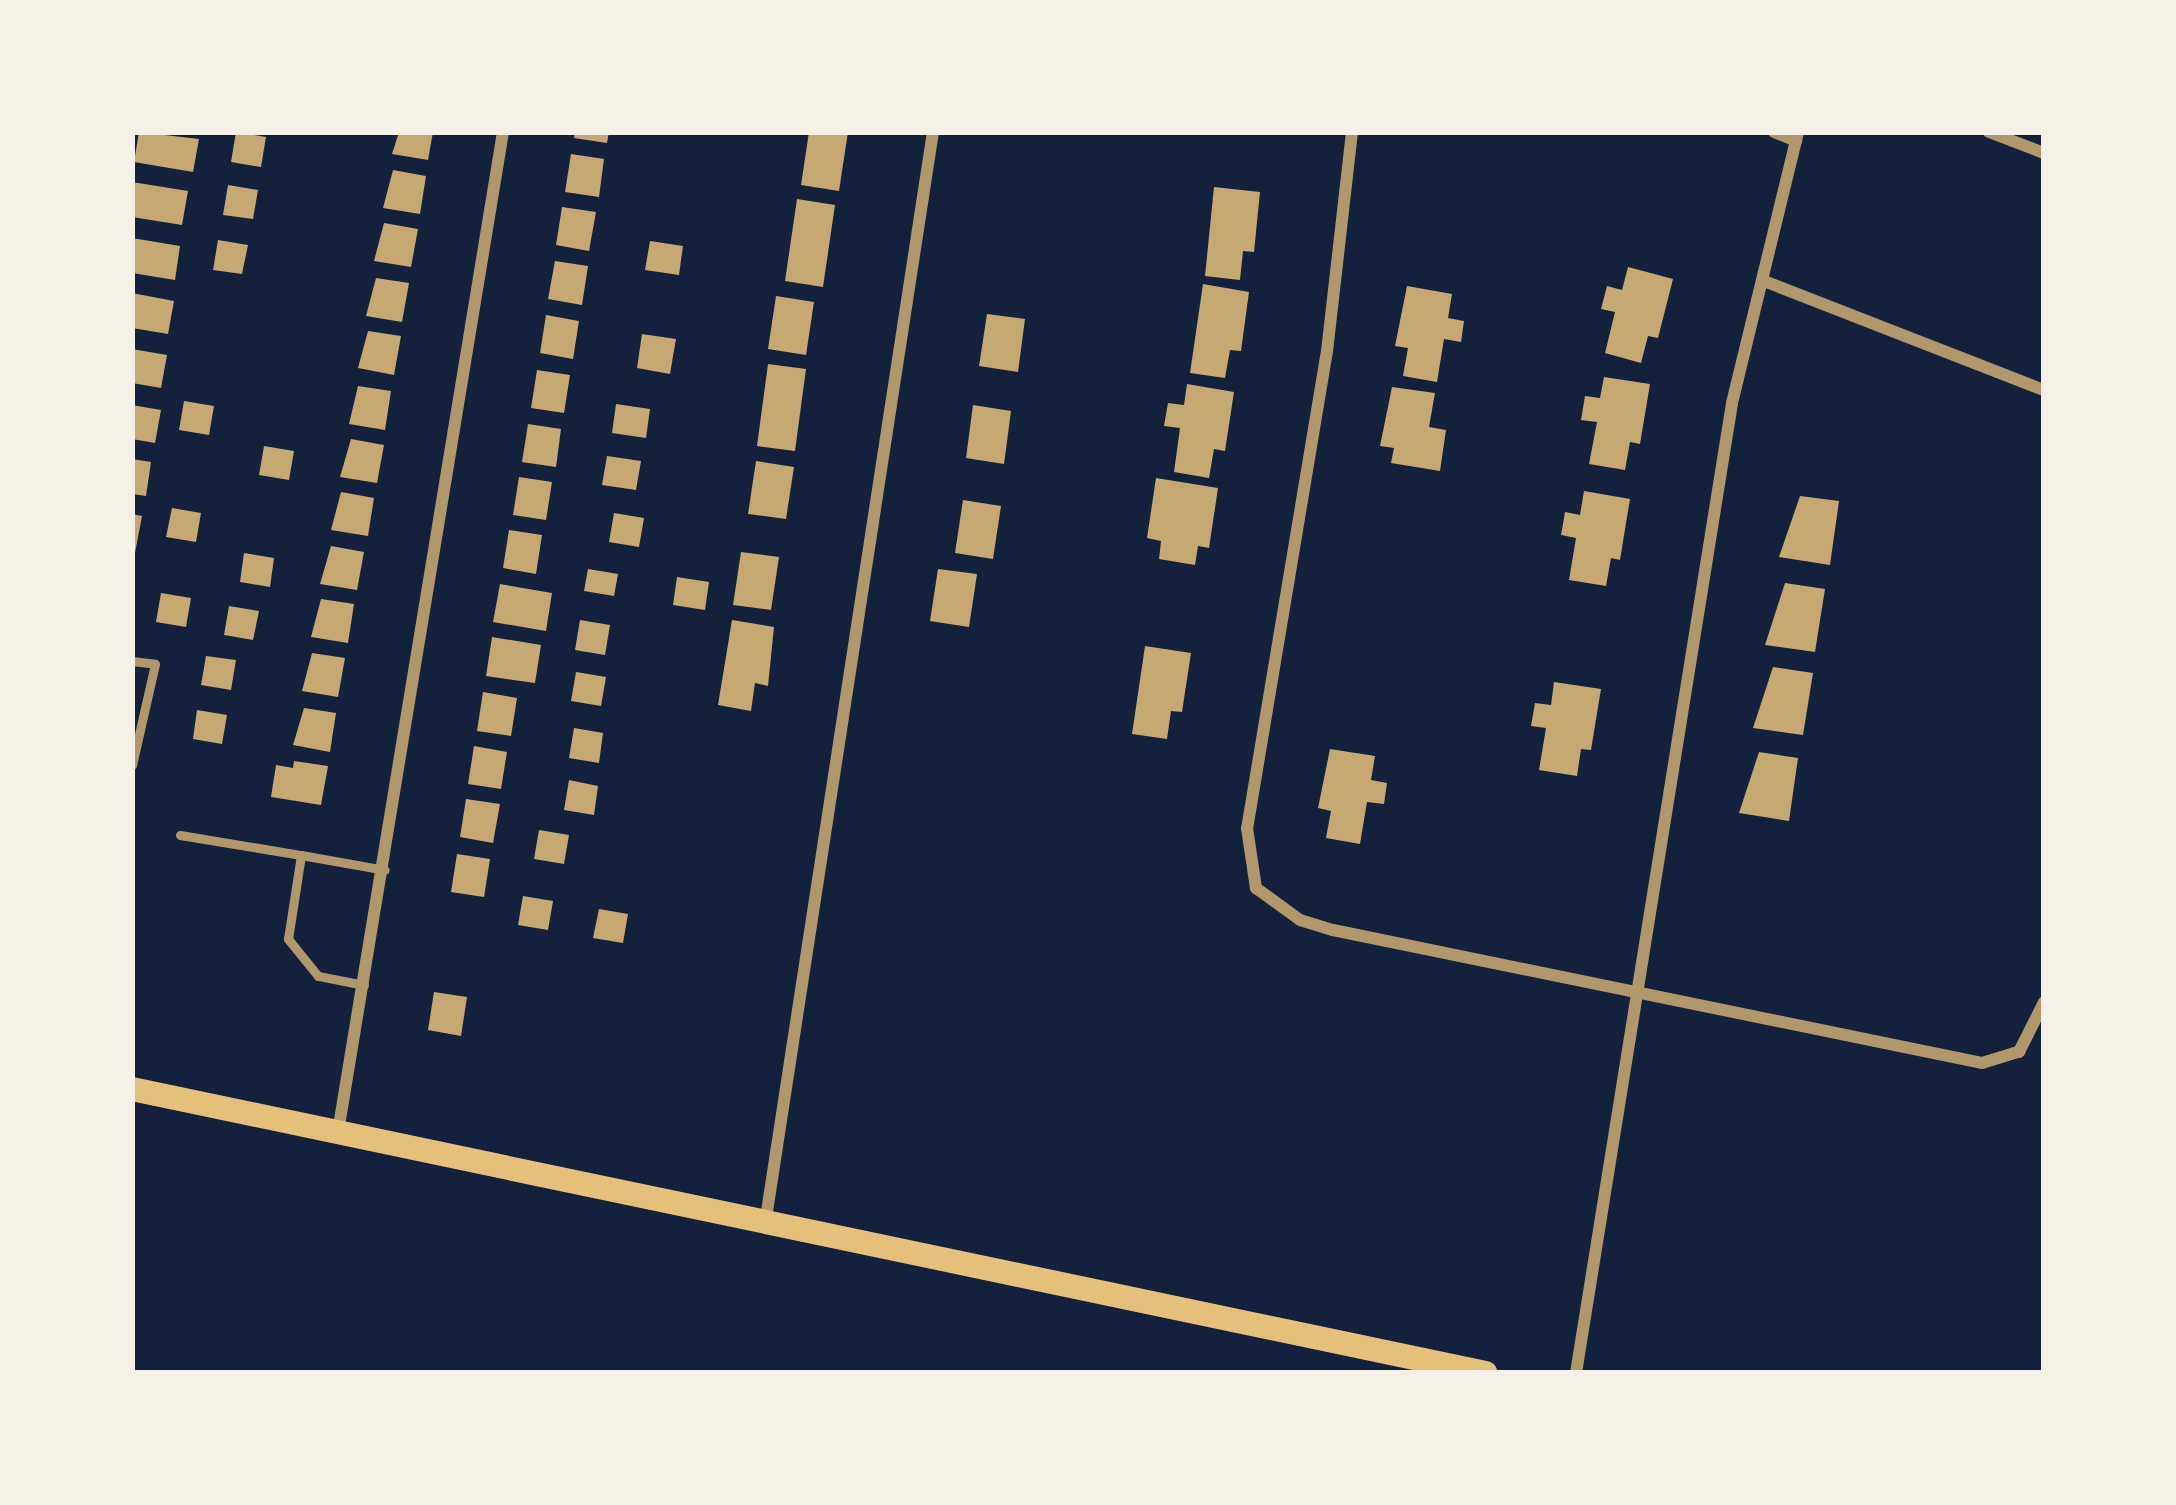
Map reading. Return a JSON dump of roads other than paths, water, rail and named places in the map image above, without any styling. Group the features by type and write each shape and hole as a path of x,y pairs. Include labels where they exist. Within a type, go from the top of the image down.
{"main road":[{"path":"132,1089 766,1218 1486,1373"}],"street":[{"path":"338,1133 503,132"},
{"path":"766,1218 934,132"},
{"path":"1352,132 1327,351 1247,828 1251,875 1276,906 1333,930 1640,998 1982,1063 2019,1052 2044,1002"},
{"path":"1576,1373 1732,404 1797,136 1774,132"},
{"path":"1989,132 2044,153"},
{"path":"1765,280 2044,390"}],"lane":[{"path":"132,662 155,664 132,765"},
{"path":"180,835 385,870"},
{"path":"301,855 288,939 318,976 366,985"}]}
